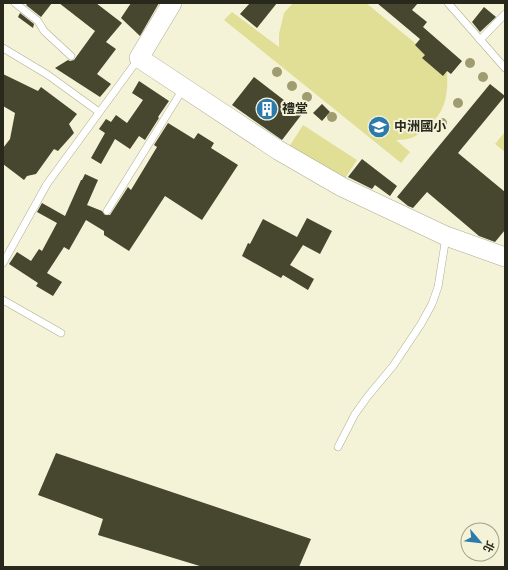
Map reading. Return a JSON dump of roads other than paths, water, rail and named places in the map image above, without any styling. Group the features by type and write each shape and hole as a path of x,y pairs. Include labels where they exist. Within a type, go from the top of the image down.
{"street":[{"path":"172,3 139,58 278,150 342,187 446,236 505,257"}],"lane":[{"path":"15,3 38,21 44,31 72,56"},
{"path":"448,3 505,68"},
{"path":"480,40 505,14"},
{"path":"3,48 48,75 99,112"},
{"path":"3,264 47,184 139,58"},
{"path":"107,212 184,88"},
{"path":"338,447 355,414 393,366 421,324 432,304 438,287 446,236"},
{"path":"3,300 61,333"}],"place":[{"name":"禮堂","path":"267,109"},
{"name":"中洲國小","path":"379,127"}]}
